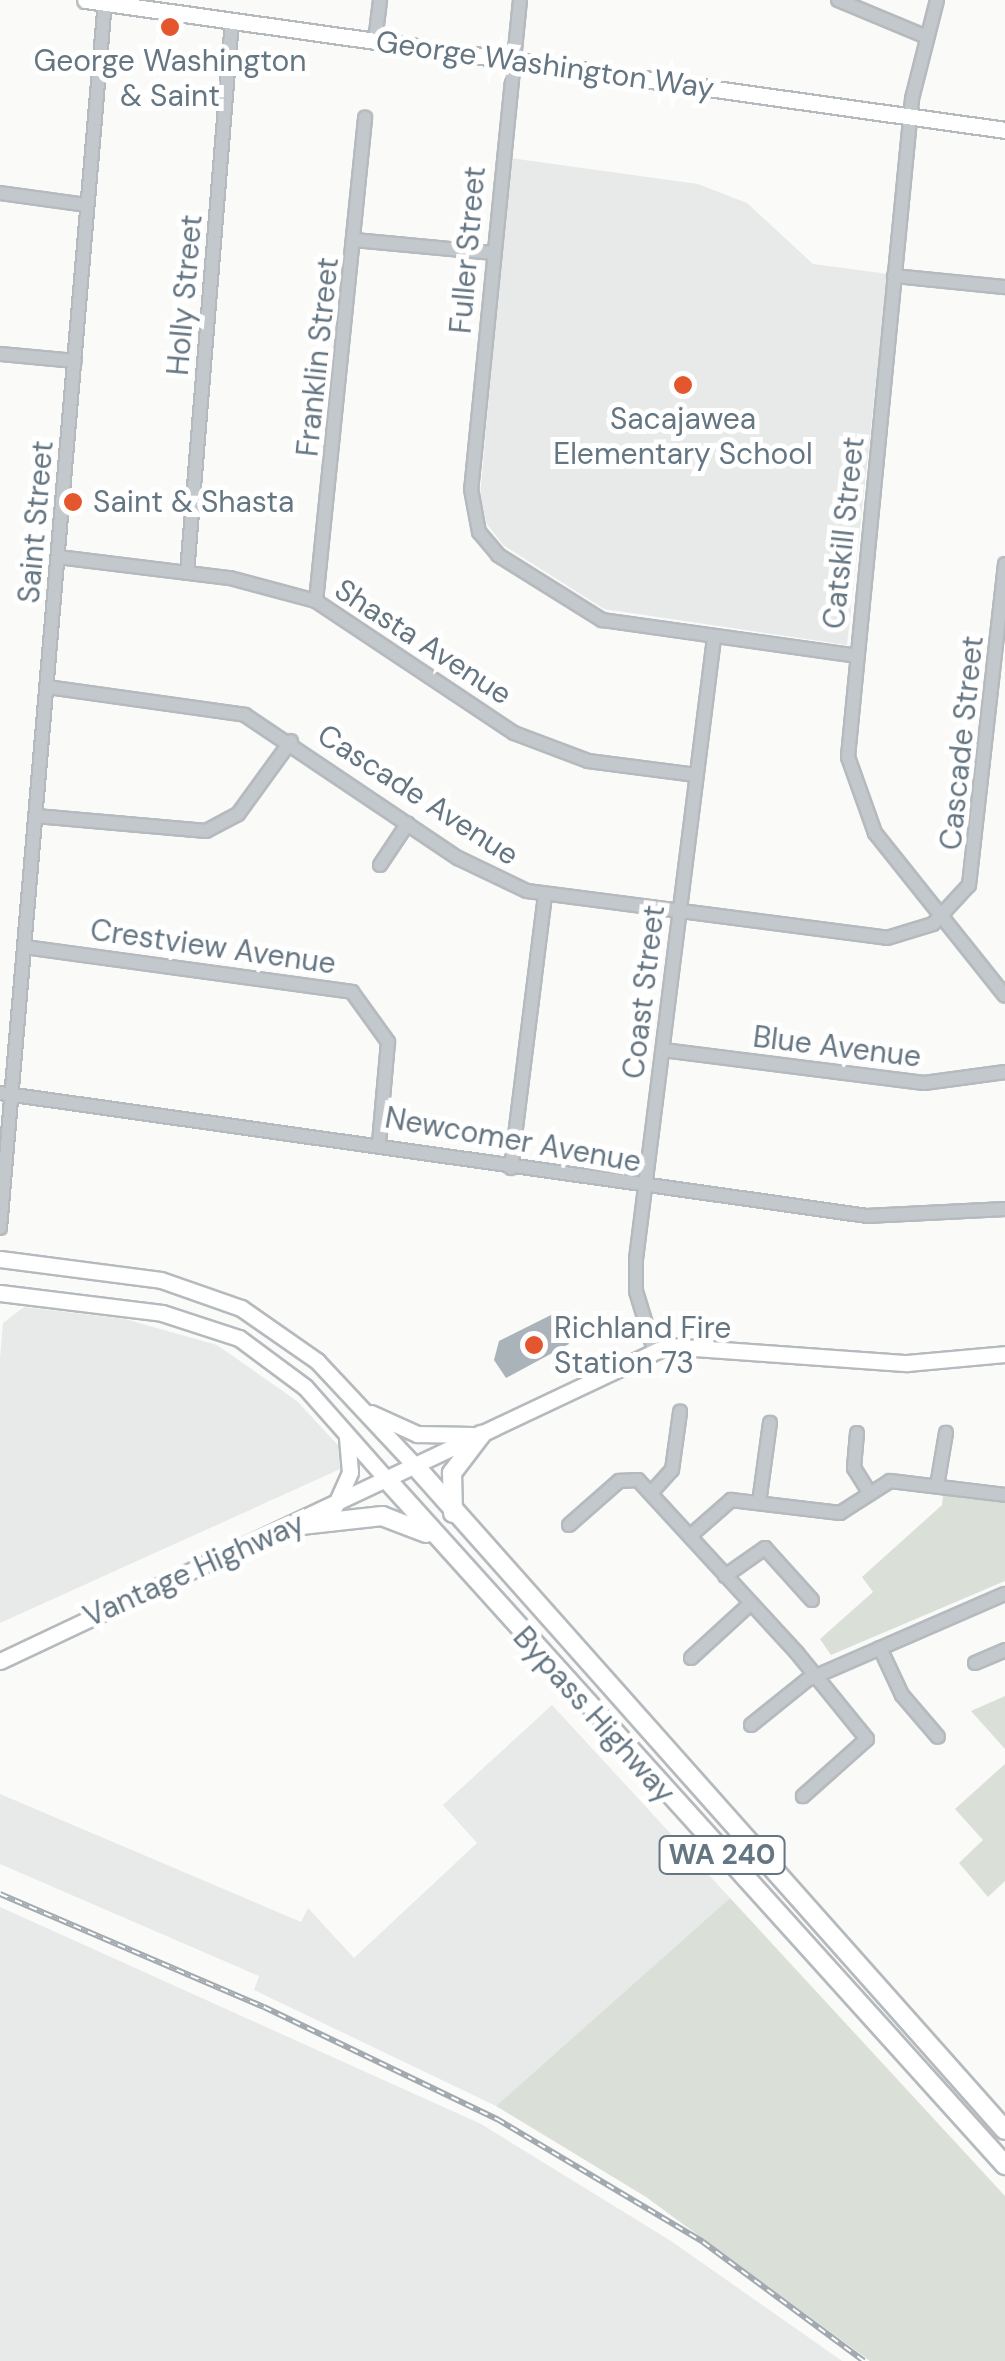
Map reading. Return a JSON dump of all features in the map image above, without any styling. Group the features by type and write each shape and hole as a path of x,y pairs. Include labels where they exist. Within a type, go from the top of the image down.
{"highway":[{"path":"453,1513 452,1474 481,1435"},
{"name":"Bypass Highway","path":"417,1468 1005,2130"},
{"name":"Bypass Highway","path":"389,1482 1005,2166"},
{"name":"WA 240","path":"292,1526 382,1516 442,1542"}],"main road":[{"name":"George Washington Way","path":"85,0 1005,130"},
{"path":"0,1259 161,1280 220,1298 300,1346 417,1468 654,1350 710,1344 907,1363 1005,1354"},
{"path":"0,1293 208,1325 286,1370 389,1482"},
{"path":"363,1410 426,1436 481,1435"},
{"path":"335,1506 351,1467 346,1432"},
{"name":"WA 240","path":"389,1482 417,1468"},
{"name":"Vantage Highway","path":"0,1661 389,1482"}],"street":[{"path":"375,41 380,0"},
{"name":"Fuller Street","path":"520,0 511,60 470,506 498,554 578,609 616,624 714,638"},
{"path":"838,0 924,31 940,32"},
{"name":"Catskill Street","path":"937,0 924,31 910,116 848,758 854,792 875,833 1005,996"},
{"name":"Saint Street","path":"0,1228 6,1094 36,816 105,1"},
{"name":"Holly Street","path":"187,572 232,21"},
{"name":"Franklin Street","path":"316,601 366,117"},
{"path":"0,193 87,205"},
{"path":"354,240 492,253"},
{"path":"894,276 1005,287"},
{"path":"0,354 74,360"},
{"name":"Shasta Avenue","path":"58,558 187,572 316,601 514,732 588,761 696,775"},
{"name":"Cascade Street","path":"942,916 960,900 974,866 1005,564"},
{"path":"714,638 857,656"},
{"name":"Coast Street","path":"654,1350 636,1291 714,638"},
{"name":"Cascade Avenue","path":"47,687 208,704 291,741 486,876 545,896 888,938 942,916"},
{"path":"36,816 206,831 238,814 291,741"},
{"path":"380,865 408,822"},
{"path":"511,1168 545,896"},
{"name":"Crestview Avenue","path":"24,948 352,992 388,1042 379,1142"},
{"name":"Blue Avenue","path":"662,1050 924,1083 1005,1072"},
{"name":"Newcomer Avenue","path":"6,1094 379,1142 511,1168 646,1188 897,1218 1005,1209"},
{"path":"651,1493 672,1470 680,1412"},
{"path":"759,1503 770,1423"},
{"path":"857,1432 854,1468 869,1492"},
{"path":"936,1486 946,1433"},
{"path":"569,1524 622,1479 651,1493 816,1676 867,1739 804,1796"},
{"path":"690,1536 728,1501 838,1514 886,1481 1005,1495"},
{"path":"726,1576 765,1548 812,1600"},
{"path":"751,1724 816,1676 1005,1594"},
{"path":"691,1658 750,1604"},
{"path":"880,1648 902,1695 938,1737"},
{"path":"975,1663 1005,1650"}],"shaded area":[{"name":"Sacajawea Elementary School","path":"510,158 698,184 747,203 813,264 888,274 847,645 604,609 503,545 487,524 480,496"},
{"path":"24,1307 125,1319 217,1345 297,1401 347,1455 347,1466 0,1623 0,1359 3,1323"},
{"path":"943,1495 1005,1502 1005,1581 831,1655 820,1639 873,1592 862,1577 942,1505"},
{"path":"1005,1696 1005,1749 971,1711"},
{"path":"552,1705 730,1898 496,2106 254,1990 259,1976 0,1864 0,1794 301,1922 308,1908 354,1958 477,1843 443,1805"},
{"path":"1005,1764 1005,1881 988,1897 959,1863 983,1840 955,1809"},
{"path":"730,1898 1005,2196 1005,2361 870,2361 646,2197 496,2106"},
{"path":"0,1907 481,2124 671,2241 842,2361 0,2361"}],"building":[{"name":"Richland Fire Station 73","path":"553,1314 569,1344 506,1378 494,1360 499,1341"}],"railway":[{"path":"0,1894 264,2007 497,2119 703,2242 864,2361"}],"place":[{"name":"George Washington & Saint","path":"170,27"},
{"name":"Sacajawea Elementary School","path":"683,385"},
{"name":"Saint & Shasta","path":"73,502"},
{"name":"Richland Fire Station 73","path":"534,1345"}]}
